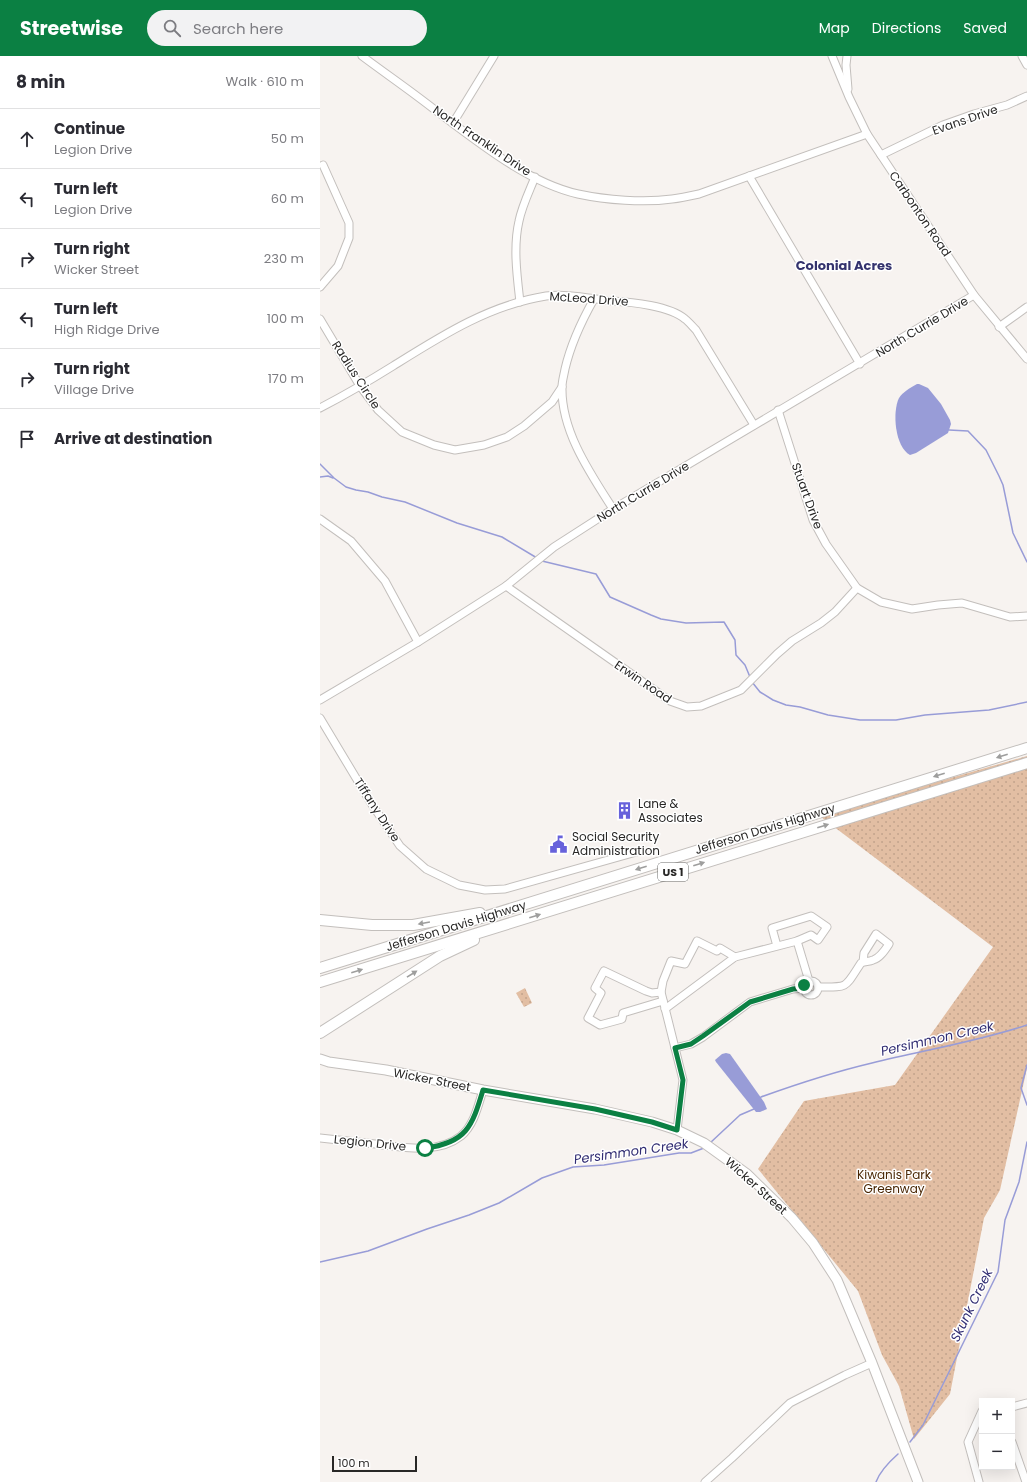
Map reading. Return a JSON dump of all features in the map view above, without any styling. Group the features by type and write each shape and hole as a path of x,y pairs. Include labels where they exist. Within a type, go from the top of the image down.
{"highway":[{"name":"Jefferson Davis Highway","path":"320,968 1027,748"},
{"name":"Jefferson Davis Highway","path":"320,982 1027,763"},
{"path":"320,920 372,925 413,925 532,903"},
{"path":"320,1033 440,956 518,921"}],"main road":[{"name":"Wicker Street","path":"320,1059 329,1062 386,1070 483,1090 595,1109 652,1122 677,1130 704,1143 747,1174 792,1218 813,1243 837,1280 872,1363 918,1482"}],"street":[{"name":"North Franklin Drive","path":"362,56 498,155 535,177 578,194 615,199 644,200 671,199 699,194 867,134"},
{"path":"453,123 494,56"},
{"name":"Carbonton Road","path":"832,56 849,97 867,134 974,295 1027,360"},
{"path":"847,56 846,65 849,97"},
{"path":"1022,56 1027,65"},
{"name":"Evans Drive","path":"881,155 943,125 974,114 1007,105 1027,96"},
{"path":"320,287 338,266 349,238 349,223 323,165"},
{"path":"749,176 860,364"},
{"path":"520,302 516,264 516,243 519,221 535,177"},
{"name":"McLeod Drive","path":"320,408 360,386 465,323 495,310 548,295 636,303 673,312 684,318 696,330 754,424"},
{"name":"North Currie Drive","path":"320,700 418,642 506,586 554,547 613,509 754,424 860,364 974,295"},
{"path":"594,299 579,326 569,352 562,386 566,416 574,440 584,463 613,509"},
{"path":"999,327 1027,307"},
{"name":"Radius Circle","path":"320,319 360,386 378,410 402,432 434,446 455,450 484,445 507,437 524,426 552,402 562,386"},
{"name":"Stuart Drive","path":"778,410 813,520 826,544 857,588 880,602 912,609 962,603 1010,616 1027,616"},
{"path":"320,519 351,541 385,581 418,642"},
{"name":"Erwin Road","path":"506,586 670,701 687,707 701,706 741,690 792,641 821,623 835,612 857,588"},
{"name":"Tiffany Drive","path":"320,718 371,803 400,846 426,869 459,885 485,890 505,889 640,851"},
{"path":"665,1009 735,957 797,941 811,935 818,940 827,927 811,916 772,928 777,946"},
{"path":"677,1130 683,1080 661,992 663,981 672,961 685,964 697,941 717,951 720,948 735,957"},
{"path":"797,941 809,981"},
{"path":"818,987 842,987 848,984 863,962"},
{"path":"661,992 652,993 646,991 604,971 595,988 601,993 588,1018 600,1025 622,1019 623,1013 663,1001"},
{"path":"809,981 815,982 818,987"},
{"path":"809,981 806,983 804,988 806,994 810,995 816,993 818,987"},
{"path":"675,1048 691,1044 750,1002 793,989 804,988"},
{"name":"Legion Drive","path":"320,1138 409,1147 425,1148 440,1146 452,1142 462,1136 474,1118 483,1090"},
{"path":"705,1482 790,1403 872,1363"},
{"path":"1015,1406 1027,1403"},
{"path":"979,1418 968,1442 979,1482"},
{"path":"1015,1451 1026,1482"}],"green space":[{"name":"Kiwanis Park Greenway","path":"1027,756 1027,1068 1000,1190 984,1218 950,1394 914,1439 899,1386 882,1355 858,1291 758,1169 804,1101 895,1085 993,947 821,817 867,802"},
{"path":"525,988 532,1003 524,1007 516,993"}],"water":[{"path":"917,384 928,388 941,404 951,424 948,433 916,453 910,455 901,445 895,420 899,398 907,390"},
{"path":"722,1054 730,1054 764,1102 767,1109 756,1112 716,1062 715,1060"}],"waterway":[{"path":"949,430 968,431 986,450 1003,485 1013,533 1027,562"},
{"path":"320,464 334,478 346,487 405,502 457,523 502,537 537,558"},
{"path":"320,477 328,476 333,478"},
{"path":"542,561 596,574 610,597 661,619 686,623 724,622 735,640 736,655 745,665 750,677"},
{"path":"752,682 760,692 773,700 786,705 800,707 828,715 860,720 896,720 925,715 989,710 1027,702"},
{"name":"Persimmon Creek","path":"760,1098 844,1070 969,1041 1027,1025"},
{"name":"Skunk Creek","path":"1027,1065 1021,1088 1027,1105"},
{"name":"Persimmon Creek","path":"710,1143 740,1115 754,1109"},
{"name":"Skunk Creek","path":"910,1442 923,1425 998,1272 1005,1220 1019,1182 1027,1142"},
{"name":"Persimmon Creek","path":"320,1262 368,1251 469,1215 499,1203 542,1178 573,1167 604,1165 679,1153 691,1153 704,1148"},
{"name":"Skunk Creek","path":"876,1482 885,1467 898,1454"}],"place":[{"name":"Lane & Associates","path":"625,811"},
{"name":"Social Security Administration","path":"559,844"}],"district":[{"name":"Colonial Acres","path":"844,265"}],"route":[{"path":"425,1148 440,1146 452,1142 462,1136 474,1118 483,1090 595,1109 652,1122 677,1130 683,1080 675,1048 691,1044 734,1016 750,1002 793,989 804,988 804,985"}]}
